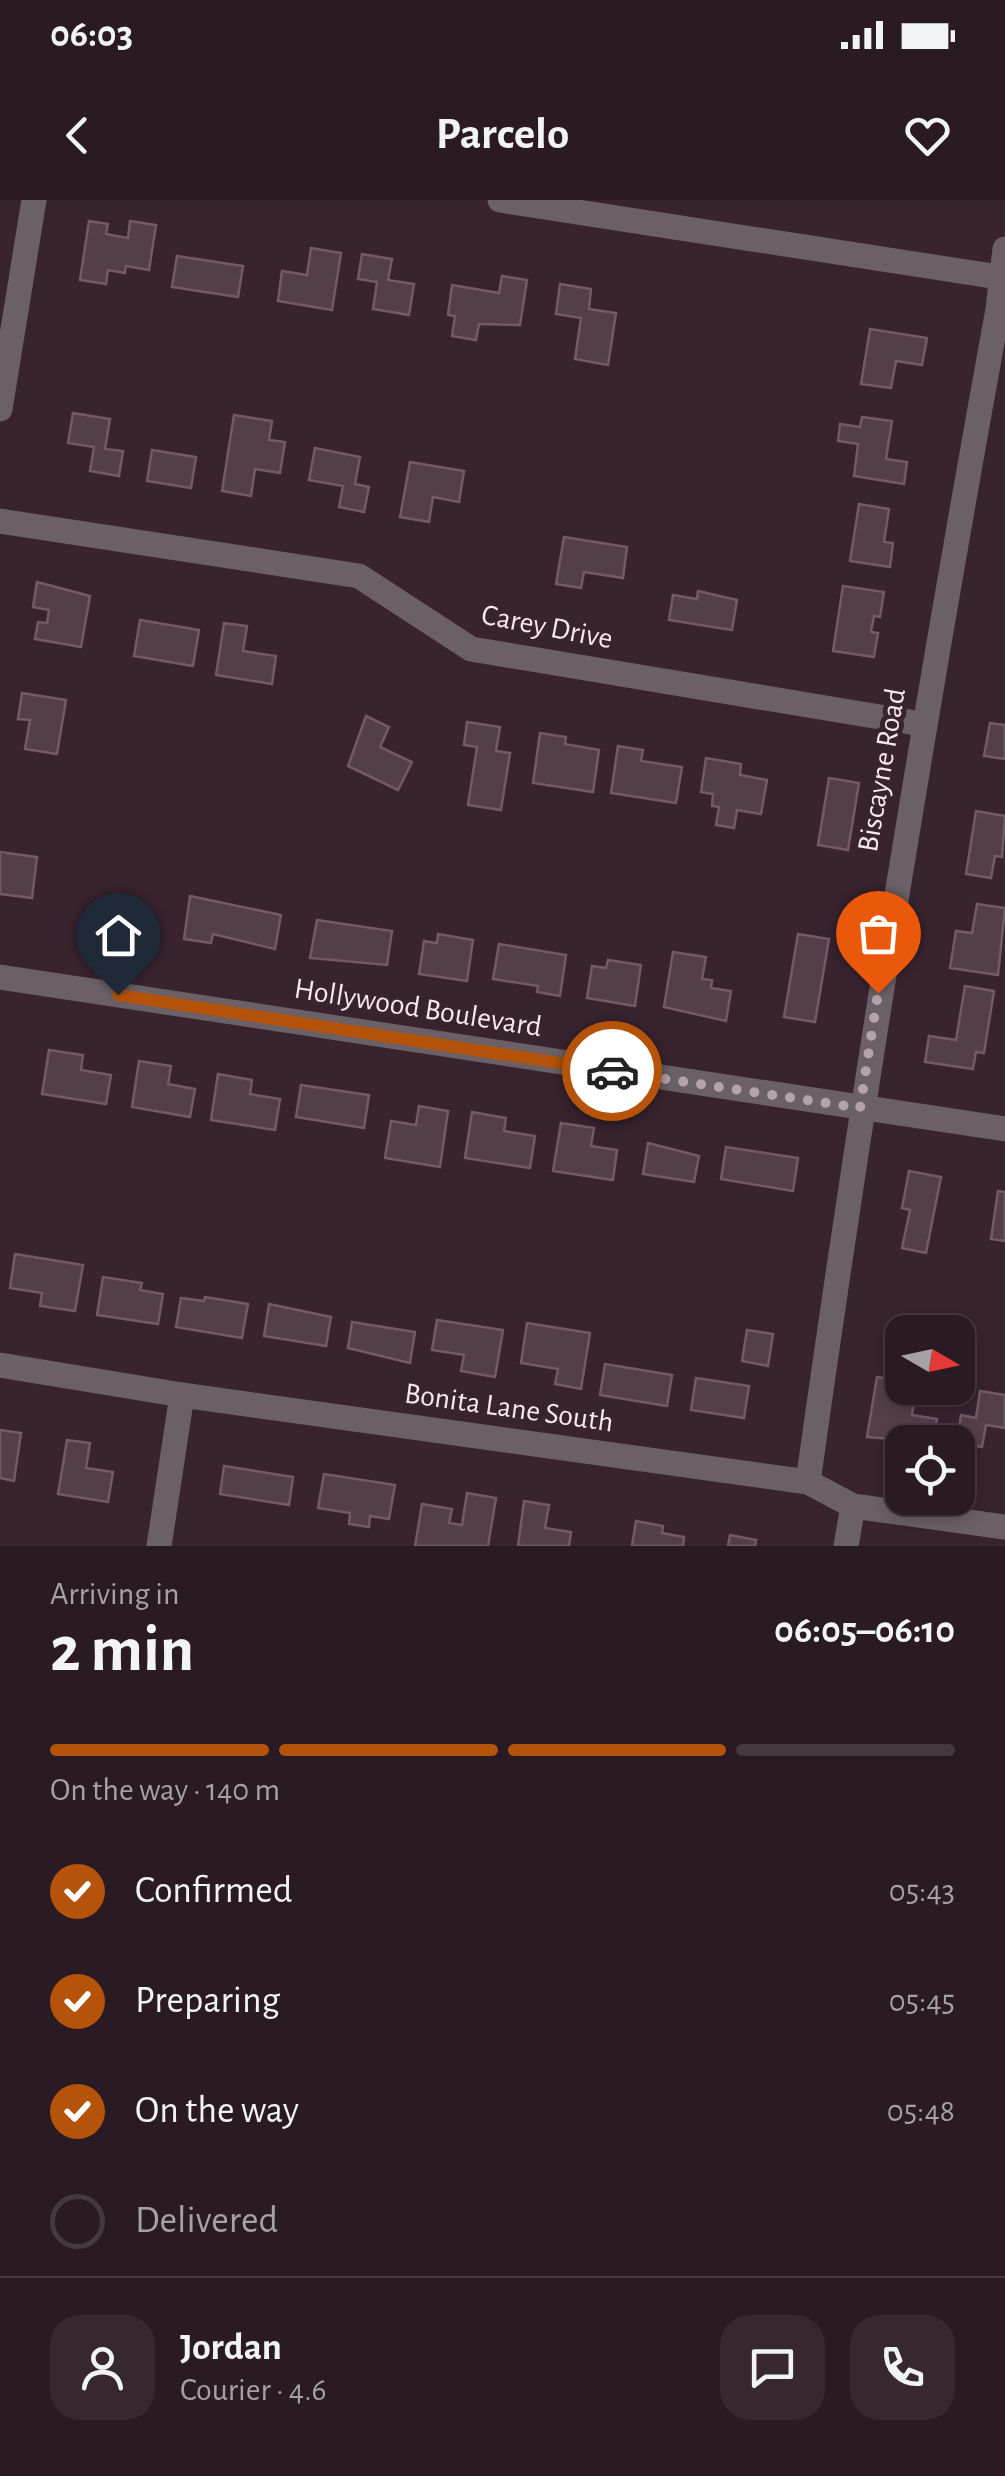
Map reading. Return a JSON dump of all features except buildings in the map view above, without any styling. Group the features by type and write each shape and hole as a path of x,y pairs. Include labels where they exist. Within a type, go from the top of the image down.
{"street":[{"path":"0,409 34,200"},
{"path":"500,200 1003,278"},
{"name":"Biscayne Road","path":"808,1482 860,1108 1005,249"},
{"name":"Carey Drive","path":"0,521 359,576 471,649 922,724"},
{"name":"Hollywood Boulevard","path":"0,977 1005,1129"},
{"name":"Bonita Lane South","path":"0,1365 182,1396 808,1482 853,1506 1005,1526"},
{"path":"159,1546 182,1396"},
{"path":"846,1546 853,1506"}],"way so far":[{"path":"612,1071 860,1108 878,993"}],"route":[{"path":"118,995 612,1071"}]}
